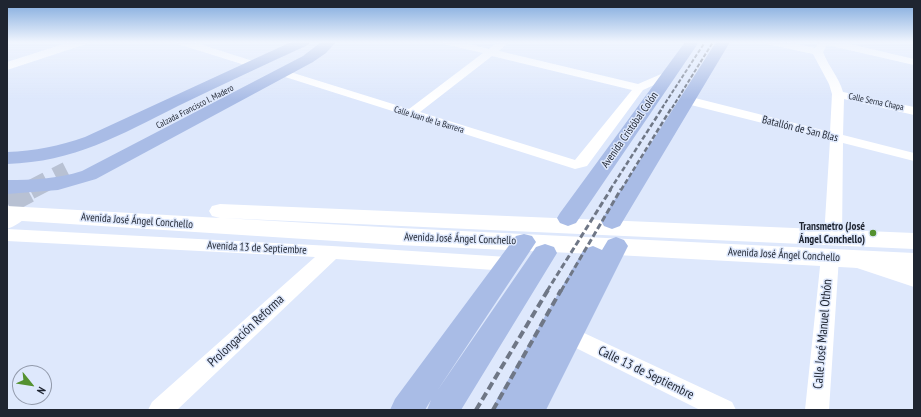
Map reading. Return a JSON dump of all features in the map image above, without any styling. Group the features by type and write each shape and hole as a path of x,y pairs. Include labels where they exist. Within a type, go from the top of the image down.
{"main road":[{"path":"7,158 39,157 77,148 258,61"},
{"name":"Calzada Francisco I. Madero","path":"67,171 284,61"},
{"path":"7,187 51,186 70,182 89,175 304,61"},
{"name":"Avenida Cristóbal Colón","path":"568,218 679,61"},
{"path":"508,410 685,116 688,110 686,101 711,61"},
{"name":"Avenida José Ángel Conchello","path":"10,213 534,247 612,237"},
{"name":"Avenida José Ángel Conchello","path":"10,213 612,237 838,251 914,262"},
{"path":"529,410 568,335 612,237"},
{"name":"Avenida José Ángel Conchello","path":"838,251 914,241"},
{"path":"406,410 508,264 534,247"},
{"path":"443,410 534,247"}],"street":[{"path":"7,66 21,61"},
{"path":"244,61 252,64"},
{"path":"410,114 478,61"},
{"path":"529,61 639,88 670,74"},
{"path":"821,61 835,84 838,94"},
{"name":"Calle Juan de la Barrera","path":"283,73 575,166 579,166 582,163 639,88"},
{"name":"Calle Serna Chapa","path":"838,94 914,110"},
{"name":"Calle José Manuel Othón","path":"817,410 838,251 838,94"},
{"name":"Batallón de San Blas","path":"686,101 914,157"},
{"name":"Avenida 13 de Septiembre","path":"7,235 332,252 508,264"},
{"path":"838,251 914,279"},
{"name":"Prolongación Reforma","path":"160,410 332,252"},
{"name":"Calle 13 de Septiembre","path":"568,335 724,410"}],"tunnel":[{"path":"30,190 67,171"},
{"path":"7,202 32,189"}],"railway":[{"path":"662,108 692,61"},
{"path":"672,108 701,61"},
{"path":"610,190 663,107"},
{"path":"621,190 672,107"},
{"path":"547,291 611,189"},
{"path":"561,291 621,189"},
{"path":"476,410 548,290"},
{"path":"493,410 561,290"}],"place":[{"name":"Transmetro (José Ángel Conchello)","path":"873,233"}]}
